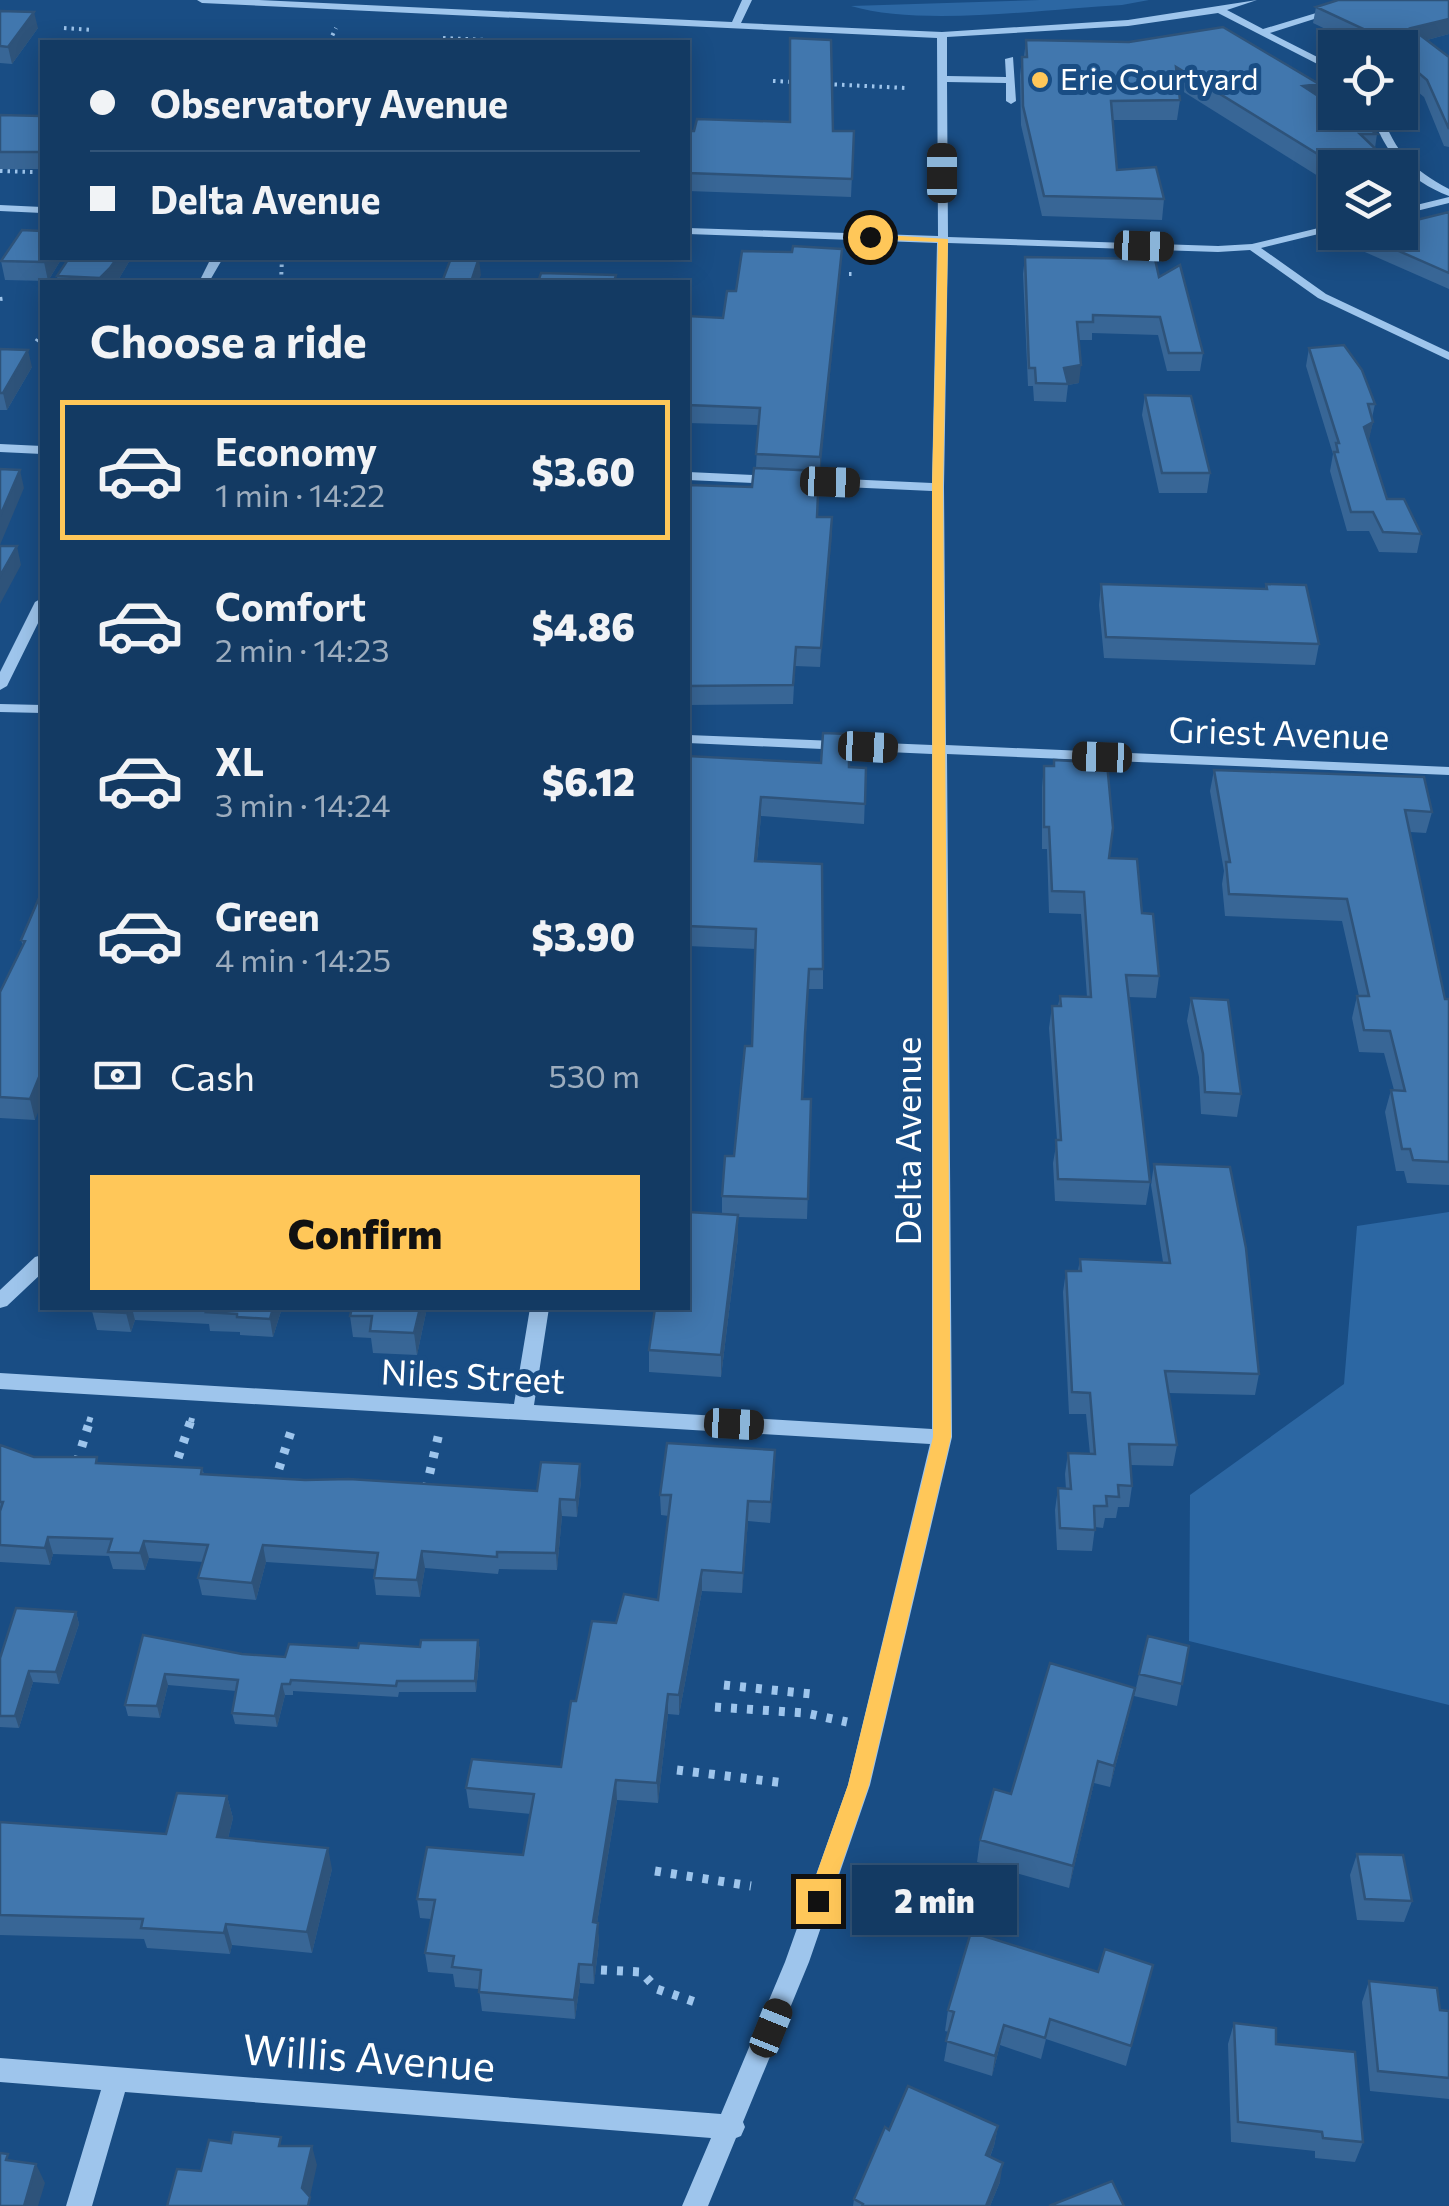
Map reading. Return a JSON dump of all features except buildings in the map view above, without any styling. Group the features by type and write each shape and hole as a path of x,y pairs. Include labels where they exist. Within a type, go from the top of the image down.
{"street":[{"path":"202,0 942,35 1128,23 1220,10 1252,0"},
{"path":"736,26 747,0"},
{"path":"1262,32 1368,0"},
{"path":"1220,10 1318,61"},
{"name":"Delta Avenue","path":"696,2206 732,2126 803,1944 858,1785 942,1437 938,487 942,35"},
{"path":"1010,60 1012,101"},
{"path":"942,79 1010,80"},
{"path":"1382,130 1397,160 1449,197"},
{"path":"1418,206 1449,197"},
{"path":"0,208 40,210"},
{"path":"690,232 1218,249 1252,246 1318,231"},
{"path":"1252,246 1322,296 1449,356"},
{"path":"0,448 40,450"},
{"path":"690,476 938,487"},
{"path":"0,686 40,606"},
{"path":"0,708 40,710"},
{"name":"Griest Avenue","path":"690,738 1449,771"},
{"path":"0,1301 40,1264"},
{"path":"523,1412 540,1310"},
{"name":"Niles Street","path":"0,1381 942,1437"},
{"name":"Willis Avenue","path":"0,2070 732,2126"},
{"path":"79,2206 116,2080"}],"path":[{"path":"64,28 93,30"},
{"path":"443,38 476,40"},
{"path":"773,81 802,82"},
{"path":"816,83 906,88"},
{"path":"0,171 34,172"},
{"path":"74,1471 92,1410"},
{"path":"170,1479 192,1417"},
{"path":"272,1490 293,1423"},
{"path":"424,1498 440,1432"},
{"path":"724,1685 811,1694"},
{"path":"715,1707 805,1712 872,1727"},
{"path":"677,1770 784,1783"},
{"path":"654,1871 751,1886"},
{"path":"601,1970 641,1972 657,1989 698,2002"}],"shaded area":[{"path":"1149,0 947,16 851,6"},
{"path":"1449,1212 1449,1705 1189,1641 1190,1495 1344,1384 1357,1226"}],"place":[{"name":"Erie Courtyard","path":"1040,80"}],"route":[{"path":"818,1901 858,1785 942,1437 938,487 943,239 870,237"}]}
